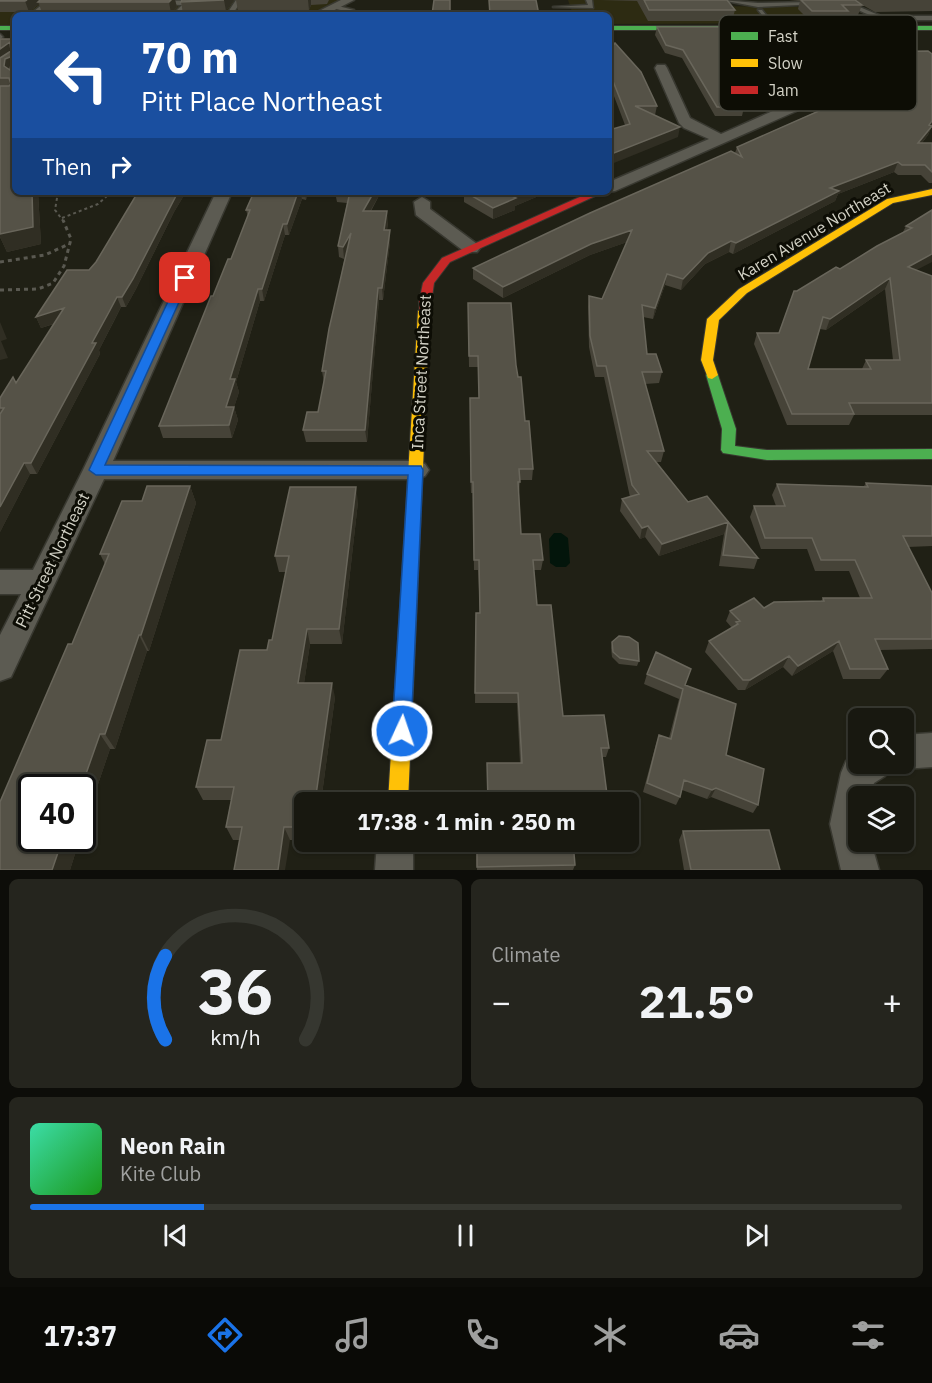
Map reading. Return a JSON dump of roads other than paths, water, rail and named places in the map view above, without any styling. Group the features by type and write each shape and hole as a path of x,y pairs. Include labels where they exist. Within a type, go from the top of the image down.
{"street":[{"path":"323,12 349,0"},
{"path":"612,28 719,31"},
{"path":"917,28 932,28"},
{"path":"612,36 719,33"},
{"path":"917,36 932,36"},
{"path":"661,68 688,125 721,139"},
{"path":"612,187 785,111"},
{"name":"Karen Avenue Northeast","path":"932,192 890,201 743,291 713,319 707,360 729,429 728,450 767,455 932,454"},
{"name":"Pitt Street Northeast","path":"0,667 96,470 223,195"},
{"name":"Inca Street Northeast","path":"399,792 425,286 432,274 446,260 592,195"},
{"path":"422,202 422,211 471,248"},
{"path":"96,470 416,470"},
{"path":"0,582 40,582"},
{"path":"914,751 932,750"},
{"path":"858,774 848,824 860,870"},
{"path":"394,870 395,852"}],"lane":[{"path":"36,12 51,0"},
{"path":"157,0 154,3 205,3 207,0"},
{"path":"554,0 557,12"},
{"path":"556,7 591,7 589,0"},
{"path":"724,0 758,5 828,4"},
{"path":"840,4 849,2 866,15"},
{"path":"178,12 186,3"},
{"path":"334,7 352,12"},
{"path":"760,11 763,15"}]}
